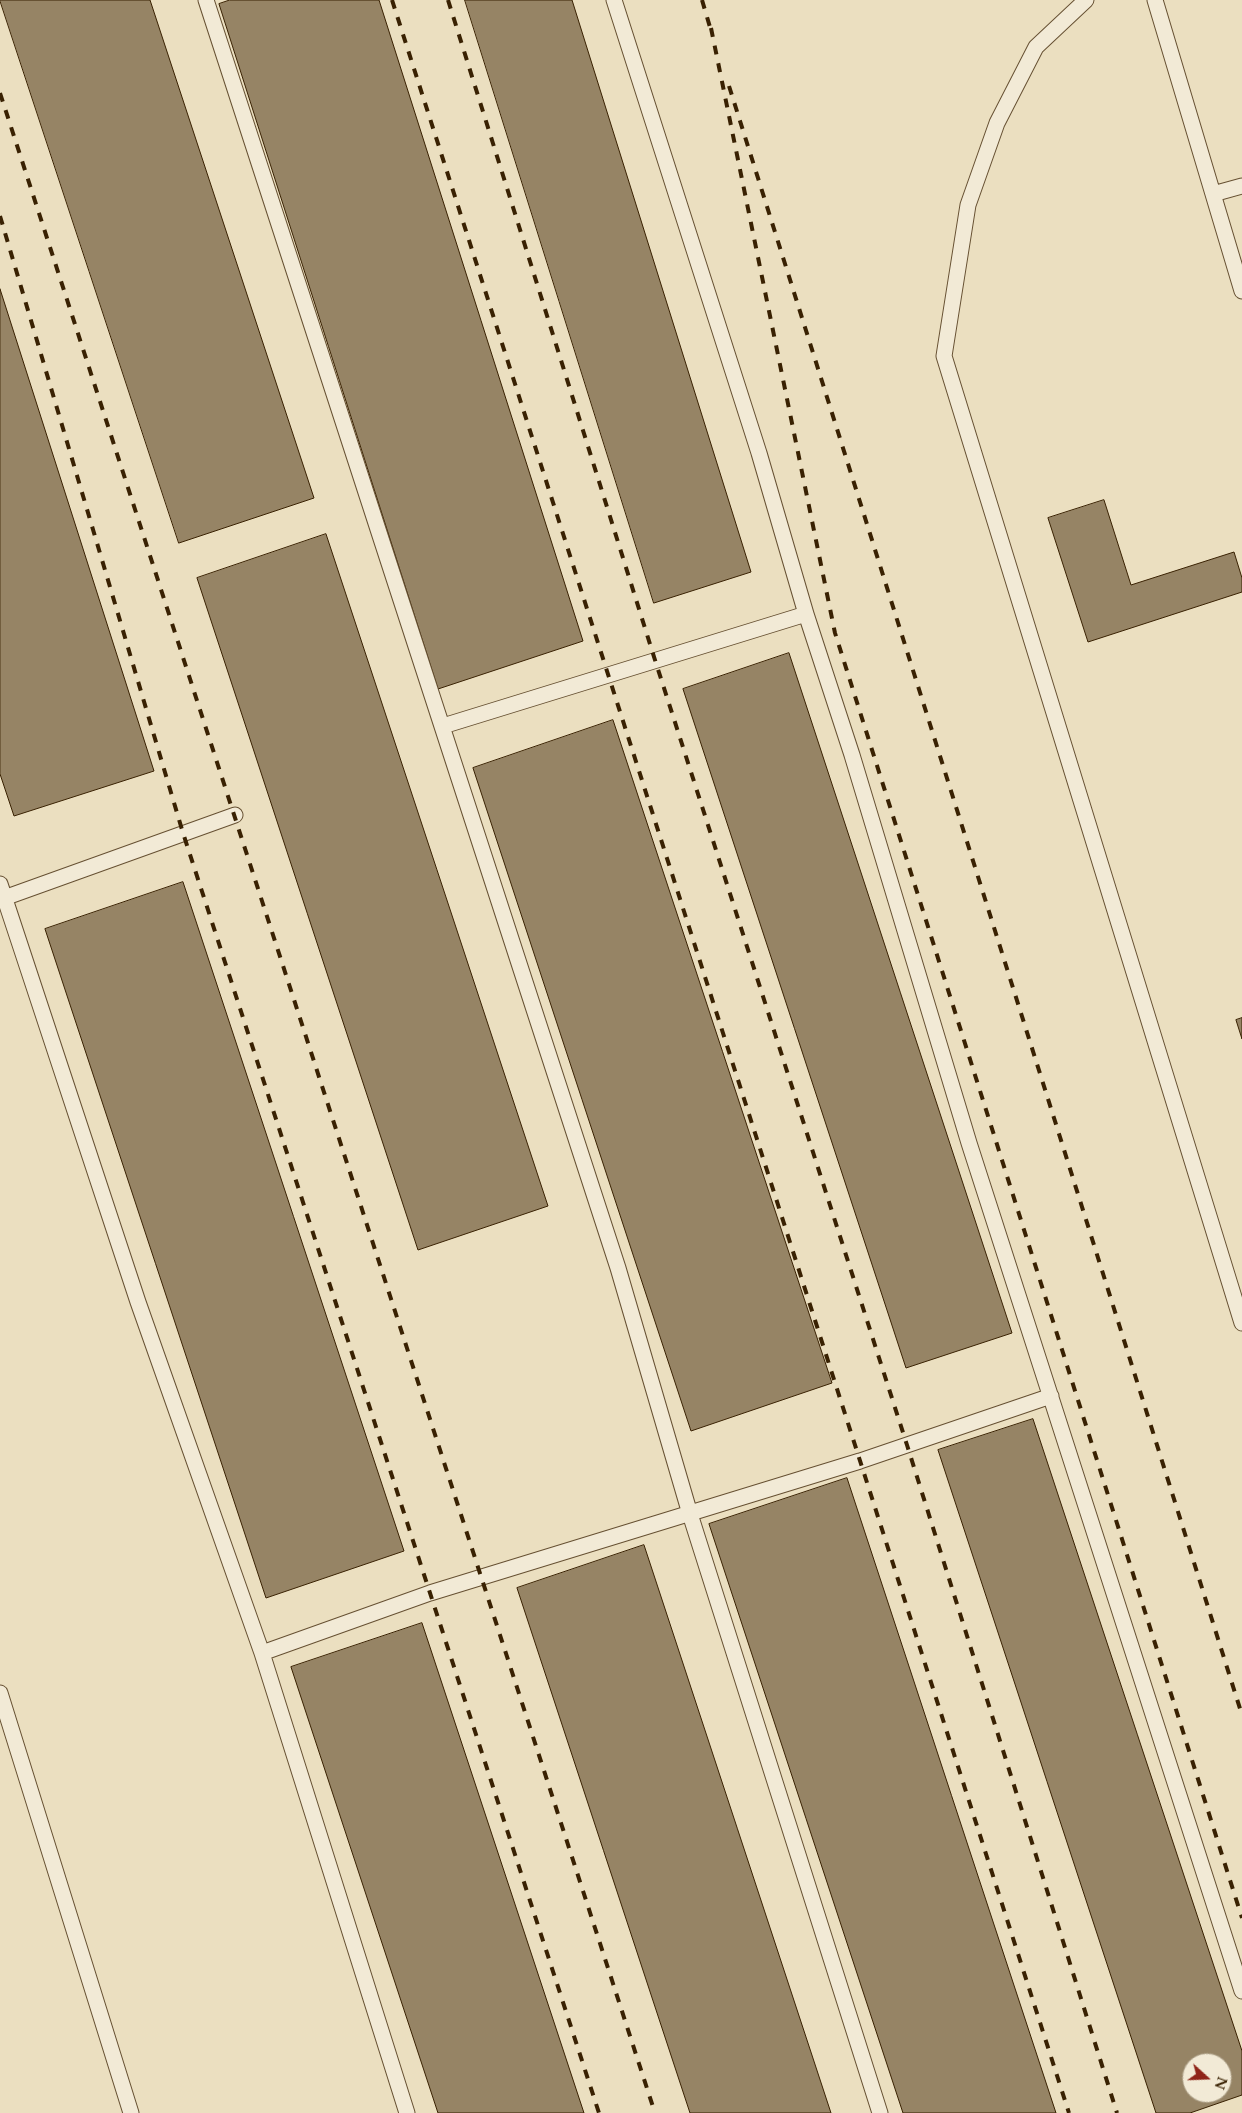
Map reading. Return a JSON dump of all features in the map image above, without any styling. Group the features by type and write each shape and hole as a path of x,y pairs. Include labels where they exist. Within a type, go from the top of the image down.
{"lane":[{"path":"206,0 618,1268 690,1514 880,2113"},
{"path":"614,0 759,452 806,614 852,755 970,1143 1242,1991"},
{"path":"1086,0 1036,47 997,122 968,206 944,356 1242,1323"},
{"path":"1155,0 1242,291"},
{"path":"1213,194 1242,186"},
{"path":"443,726 806,614"},
{"path":"234,815 2,891 138,1302 262,1653 407,2113"},
{"path":"262,1653 430,1592 860,1461 1051,1396"},
{"path":"0,1693 131,2113"}],"building":[{"path":"0,0 150,0 314,498 179,543"},
{"path":"230,0 379,0 583,641 438,689 219,4"},
{"path":"465,0 572,0 751,572 654,603"},
{"path":"0,289 154,771 14,816 0,774"},
{"path":"1104,500 1131,585 1234,552 1242,578 1242,592 1088,642 1048,518"},
{"path":"326,534 548,1206 418,1250 197,578"},
{"path":"789,653 1012,1333 906,1368 683,689"},
{"path":"613,720 832,1383 691,1431 473,768"},
{"path":"183,882 404,1551 266,1598 45,929"},
{"path":"1242,1018 1242,1039 1236,1020"},
{"path":"1033,1419 1242,2051 1242,2095 1232,2098 1232,2053 1182,2053 1182,2103 1219,2103 1190,2113 1156,2113 938,1450"},
{"path":"847,1478 1056,2113 903,2113 709,1524"},
{"path":"644,1545 831,2113 690,2113 517,1588"},
{"path":"422,1623 584,2113 438,2113 291,1667"}],"railway":[{"path":"392,0 1069,2113"},
{"path":"448,0 655,660 907,1445 1117,2113"},
{"path":"702,0 712,34"},
{"path":"711,28 835,633 1242,1918"},
{"path":"729,86 1242,1715"},
{"path":"0,93 655,2113"},
{"path":"0,216 183,833 599,2113"}]}
